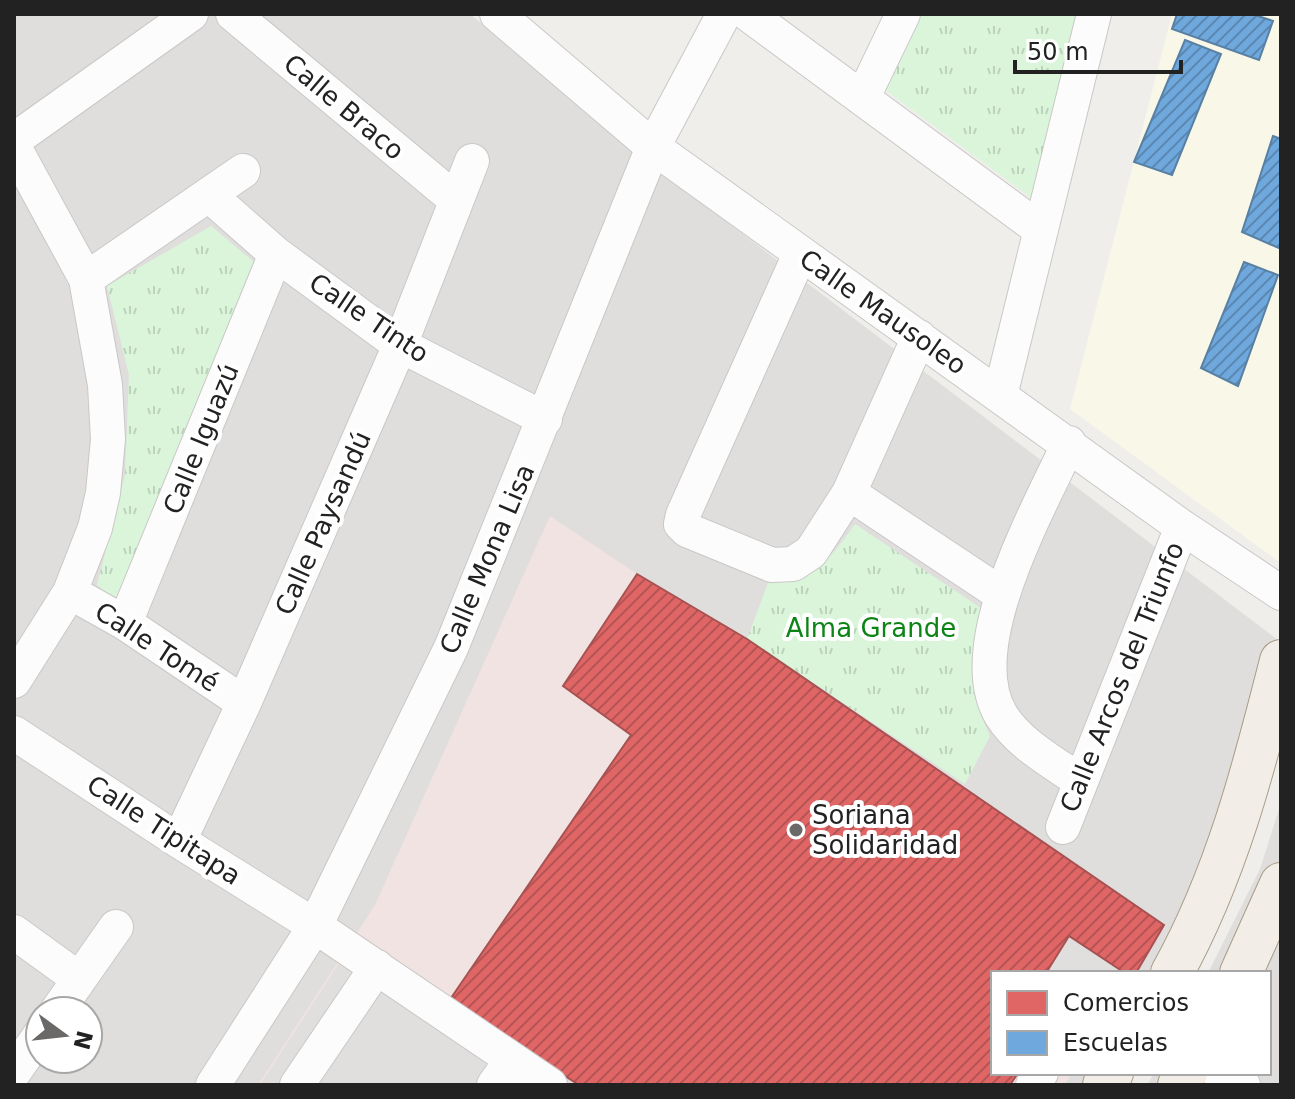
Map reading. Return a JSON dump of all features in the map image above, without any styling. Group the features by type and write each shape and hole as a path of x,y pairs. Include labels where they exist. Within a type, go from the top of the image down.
{"main road":[{"path":"1173,971 1214,886 1251,780 1281,661"},
{"path":"1242,971 1281,884"}],"street":[{"path":"14,140 191,14"},
{"name":"Calle Braco","path":"233,14 456,200"},
{"name":"Calle Mausoleo","path":"497,14 653,147 1182,527 1281,593"},
{"name":"Calle Mona Lisa","path":"213,1085 315,926 451,648 653,147 724,14"},
{"path":"748,14 1041,230"},
{"path":"863,97 903,14"},
{"path":"1000,396 1094,14"},
{"path":"14,147 86,279 105,385 108,439 103,493 95,528 70,592 14,681"},
{"name":"Calle Paysandú","path":"179,841 244,703 400,345 472,161"},
{"path":"86,279 243,171"},
{"name":"Calle Tinto","path":"209,195 276,254 400,345 545,419"},
{"name":"Calle Iguazú","path":"125,623 276,254"},
{"path":"800,254 681,524 687,530 772,565 793,564 811,552 849,493 919,337"},
{"path":"1069,443 1001,594 989,669 993,696 1001,714 1016,734 1080,781"},
{"path":"849,493 1001,594"},
{"name":"Calle Arcos del Triunfo","path":"1063,827 1182,527"},
{"name":"Calle Tomé","path":"70,592 125,623 244,703"},
{"name":"Calle Tipitapa","path":"14,733 377,967 503,1072 550,1085"},
{"path":"68,995 116,927"},
{"path":"14,932 79,979"},
{"path":"297,1085 377,967"},
{"path":"1223,1075 1243,1085"}],"shaded area":[{"path":"14,14 470,14 649,163 1278,640 1200,889 1153,971 991,971 991,1075 1093,1075 1088,1085 14,1085"},
{"path":"1172,14 1281,14 1281,548 1278,561 1070,409"},
{"name":"Soriana Solidaridad","path":"550,516 1164,925 1135,971 991,971 991,1075 1071,1075 1065,1085 258,1085 375,905"},
{"path":"1281,803 1281,1085 1147,1085 1153,1075 1271,1075 1271,971 1209,971 1260,869"},
{"path":"1069,936 1123,971 1047,971"},
{"path":"354,940 579,1085 260,1085"}],"green space":[{"path":"921,14 1085,14 1033,199 884,89"},
{"path":"211,226 255,263 118,604 97,585 125,475 129,375 107,286"},
{"name":"Alma Grande","path":"855,524 984,610 974,673 982,718 990,736 965,784 747,639 768,583 784,582 809,573 829,557"}],"building: Comercios":[{"name":"Soriana Solidaridad","path":"637,574 747,639 1164,925 1137,971 1122,971 1069,936 1047,971 991,971 991,1075 1017,1075 1010,1085 579,1085 449,1001 631,735 563,686"}],"building: Escuelas":[{"path":"1177,14 1252,14 1273,21 1259,60 1172,29"},
{"path":"1185,40 1221,54 1172,175 1134,162"},
{"path":"1273,136 1281,139 1281,249 1242,232"},
{"path":"1244,262 1278,275 1238,386 1201,368"}],"place":[{"name":"Soriana Solidaridad","path":"796,830"}]}
